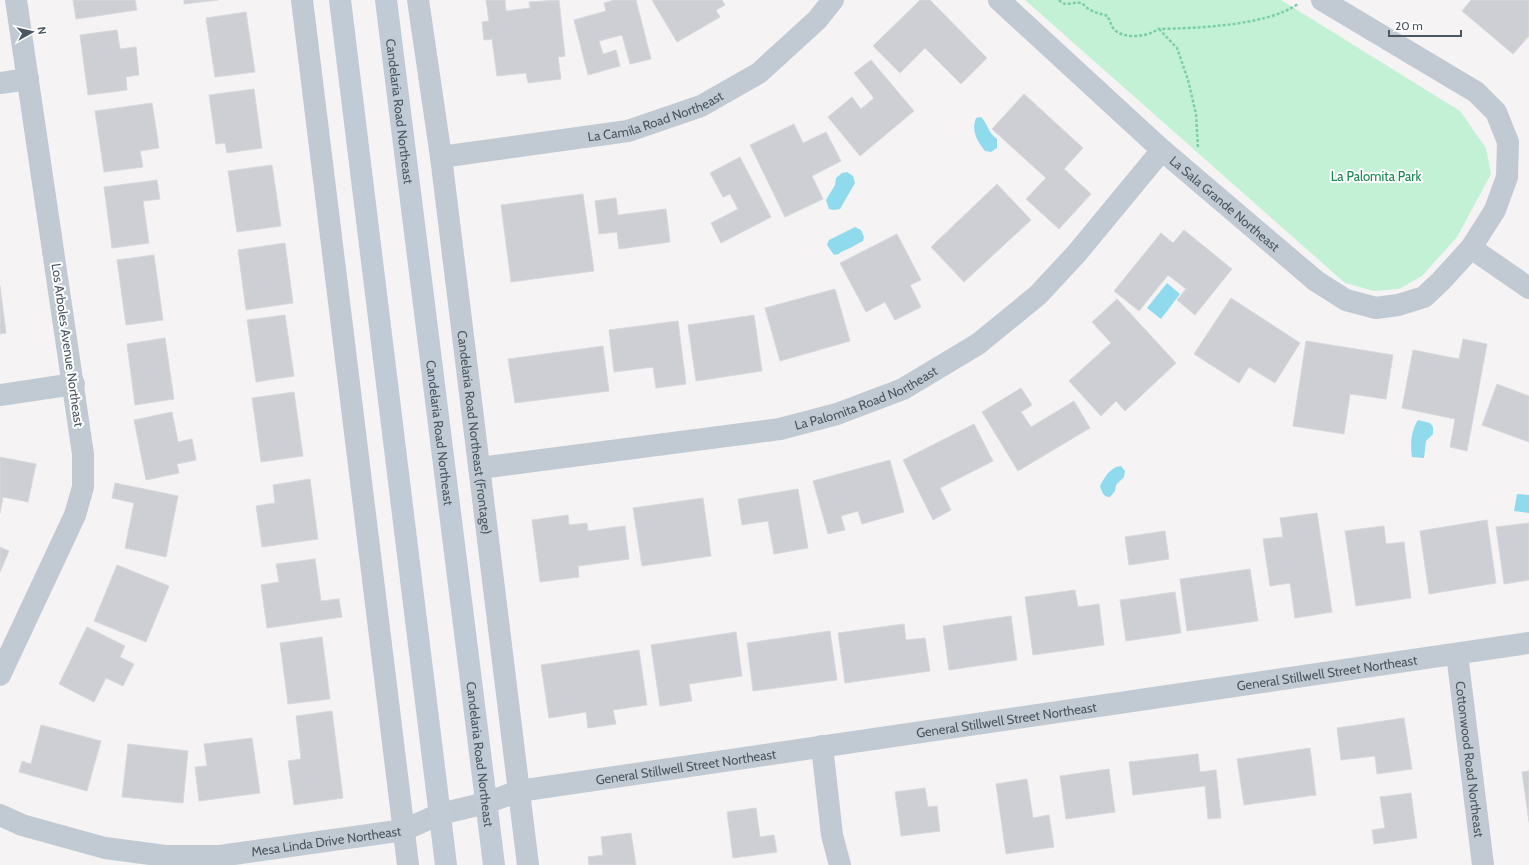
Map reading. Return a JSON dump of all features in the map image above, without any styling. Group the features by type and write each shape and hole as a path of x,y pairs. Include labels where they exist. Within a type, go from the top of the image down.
{"main road":[{"path":"340,0 446,865"},
{"name":"Candelaria Road Northeast","path":"386,0 494,865"}],"street":[{"name":"Los Arboles Avenue Northeast","path":"0,675 75,515 83,487 84,454 16,0"},
{"path":"302,0 408,865"},
{"name":"Candelaria Road Northeast (Frontage)","path":"418,0 441,158 528,865"},
{"name":"La Camila Road Northeast","path":"441,158 628,131 701,106 759,73 818,20 833,0"},
{"name":"La Sala Grande Northeast","path":"999,0 1162,150 1316,281 1346,300 1376,308 1398,305 1424,296 1441,281 1471,248 1495,210 1508,177 1508,142 1496,112 1476,92 1322,0"},
{"path":"0,83 28,79"},
{"name":"La Palomita Road Northeast","path":"480,468 780,429 837,414 903,389 978,344 1038,295 1077,253 1162,150"},
{"path":"1471,248 1529,288"},
{"path":"0,395 74,384"},
{"name":"General Stillwell Street Northeast","path":"486,803 519,791 1529,643"},
{"name":"Cottonwood Road Northeast","path":"1457,654 1483,865"},
{"path":"822,746 832,835 840,865"},
{"name":"Mesa Linda Drive Northeast","path":"0,815 22,825 104,848 166,856 220,856 404,830 440,814 486,803"}],"path":[{"path":"1059,0 1067,5 1081,3 1096,13 1108,16 1114,29 1125,35 1140,35 1154,32 1158,29 1192,29 1262,19 1288,10 1298,4"},
{"path":"1158,29 1177,48 1188,80 1196,114 1198,148"}],"green space":[{"name":"La Palomita Park","path":"1025,0 1281,0 1460,111 1486,148 1491,174 1457,237 1422,276 1399,289 1374,291 1345,283"}],"water":[{"path":"981,117 991,134 997,139 997,148 991,152 985,151 976,136 974,127 976,118"},
{"path":"847,172 853,176 855,183 840,209 829,209 826,200 835,185 836,178 842,173"},
{"path":"855,227 861,230 864,237 863,241 839,254 834,255 827,245 829,240"},
{"path":"1167,283 1180,294 1161,319 1147,308"},
{"path":"1418,420 1430,423 1433,427 1433,434 1426,441 1424,458 1412,457 1412,438"},
{"path":"1121,466 1125,471 1124,477 1116,485 1115,491 1110,497 1106,496 1103,494 1100,486 1111,470"},
{"path":"1517,494 1529,495 1529,513 1514,511"}],"building":[{"path":"73,0 135,0 137,10 76,19"},
{"path":"184,0 218,0 184,4"},
{"path":"486,0 505,0 506,11 530,8 529,2 559,0 565,56 558,57 561,79 528,83 526,73 497,76 492,39 484,40 482,22 489,21"},
{"path":"614,0 636,0 651,59 630,64 622,35 599,41 603,54 616,50 620,66 588,75 574,20 606,11 604,3"},
{"path":"652,0 722,0 725,5 716,10 720,17 677,42"},
{"path":"920,0 930,0 987,58 961,84 925,48 900,73 873,46"},
{"path":"1471,0 1529,0 1529,36 1513,54 1462,11"},
{"path":"246,12 255,72 215,77 206,18"},
{"path":"117,30 120,49 136,47 139,75 126,77 127,90 88,95 80,35"},
{"path":"871,60 914,111 860,156 828,117 852,97 861,109 874,98 854,73"},
{"path":"254,89 262,148 227,153 225,143 216,144 209,95"},
{"path":"1024,94 1083,148 1064,169 1091,194 1059,229 1026,199 1046,178 992,129"},
{"path":"152,103 159,148 140,151 143,167 104,172 95,111"},
{"path":"794,124 803,143 826,132 841,161 812,176 823,199 785,217 750,145"},
{"path":"740,157 771,217 721,243 711,223 738,209 730,194 723,197 710,173"},
{"path":"272,165 281,226 237,232 228,171"},
{"path":"157,180 160,199 143,201 149,243 112,248 104,187"},
{"path":"997,184 1031,220 964,282 931,247"},
{"path":"583,194 594,271 511,282 501,205"},
{"path":"616,198 618,215 666,209 670,242 619,249 617,232 599,234 595,201"},
{"path":"1184,230 1232,269 1195,315 1177,300 1186,289 1168,275 1139,311 1114,291 1161,233 1173,243"},
{"path":"897,234 921,280 910,285 921,307 895,320 885,302 866,312 840,263"},
{"path":"285,243 293,303 246,310 238,250"},
{"path":"154,255 163,320 126,325 117,260"},
{"path":"0,286 6,333 0,334"},
{"path":"835,289 850,341 780,361 765,308"},
{"path":"1231,298 1300,343 1275,383 1249,367 1239,383 1194,354"},
{"path":"1117,299 1176,363 1125,411 1116,401 1101,416 1069,381 1111,343 1092,322"},
{"path":"285,315 294,376 256,382 247,320"},
{"path":"754,315 762,371 696,381 688,325"},
{"path":"678,321 686,384 656,388 653,367 614,372 609,330"},
{"path":"165,338 174,399 135,405 127,344"},
{"path":"1463,339 1487,344 1467,451 1450,447 1455,419 1402,408 1413,350 1459,359"},
{"path":"1306,341 1393,355 1386,399 1350,394 1344,434 1293,426"},
{"path":"603,346 609,391 515,403 508,359"},
{"path":"1497,384 1529,396 1529,442 1482,425"},
{"path":"1021,388 1032,405 1021,412 1031,427 1074,401 1090,428 1018,471 982,412"},
{"path":"294,392 303,456 261,462 252,398"},
{"path":"172,412 178,442 192,439 196,460 177,464 179,473 146,480 134,420"},
{"path":"974,424 993,461 940,488 951,510 933,520 903,460"},
{"path":"0,457 36,464 28,502 3,497 0,513"},
{"path":"890,460 904,512 862,524 858,511 841,516 845,530 828,534 813,481"},
{"path":"310,479 318,539 262,547 256,506 275,503 273,485"},
{"path":"115,483 178,496 166,557 125,548 134,503 112,498"},
{"path":"798,489 808,548 774,554 768,521 742,525 738,499"},
{"path":"703,498 711,556 642,566 633,508"},
{"path":"1317,513 1332,612 1295,618 1290,583 1270,586 1263,539 1283,537 1280,518"},
{"path":"568,515 569,525 587,523 588,531 625,526 629,559 578,566 579,577 540,582 532,520"},
{"path":"1487,520 1496,583 1429,594 1420,531"},
{"path":"1529,523 1529,580 1504,584 1496,527"},
{"path":"1384,526 1386,544 1404,542 1411,598 1356,606 1345,531"},
{"path":"1165,531 1169,559 1129,565 1125,537"},
{"path":"0,547 9,551 0,572"},
{"path":"315,559 321,601 339,599 342,617 267,628 261,585 279,582 276,564"},
{"path":"117,565 169,586 146,642 94,621"},
{"path":"1250,569 1258,621 1187,631 1180,579"},
{"path":"1075,590 1078,607 1099,604 1104,645 1033,655 1025,597"},
{"path":"1175,592 1181,633 1126,641 1120,600"},
{"path":"1011,616 1017,660 949,670 943,626"},
{"path":"904,624 906,640 925,638 930,671 845,683 838,633"},
{"path":"87,627 125,646 120,657 134,664 123,686 106,678 94,702 59,684"},
{"path":"830,631 837,680 753,691 747,643"},
{"path":"736,632 742,676 689,684 692,701 660,706 651,645"},
{"path":"322,637 330,699 288,704 280,643"},
{"path":"639,650 647,705 613,710 616,724 588,728 586,712 549,718 541,665"},
{"path":"332,711 343,798 294,805 288,761 301,759 296,716"},
{"path":"1404,718 1412,769 1377,774 1375,756 1341,760 1337,728"},
{"path":"41,725 101,741 87,791 19,772 22,761 31,764"},
{"path":"252,738 260,793 199,801 195,767 207,766 204,744"},
{"path":"128,744 188,751 183,803 122,797"},
{"path":"1310,748 1316,795 1244,805 1237,759"},
{"path":"1198,754 1200,772 1216,770 1221,818 1208,819 1205,786 1133,795 1129,762"},
{"path":"1109,769 1115,812 1066,819 1060,776"},
{"path":"1529,771 1529,822 1522,772"},
{"path":"1027,779 1033,818 1049,815 1054,847 1006,854 996,784"},
{"path":"925,788 928,807 937,806 940,831 901,836 895,792"},
{"path":"1411,793 1417,838 1374,844 1372,830 1385,828 1380,797"},
{"path":"756,808 760,837 774,835 777,852 733,858 727,812"},
{"path":"631,833 636,865 589,865 588,857 603,855 601,837"}]}
